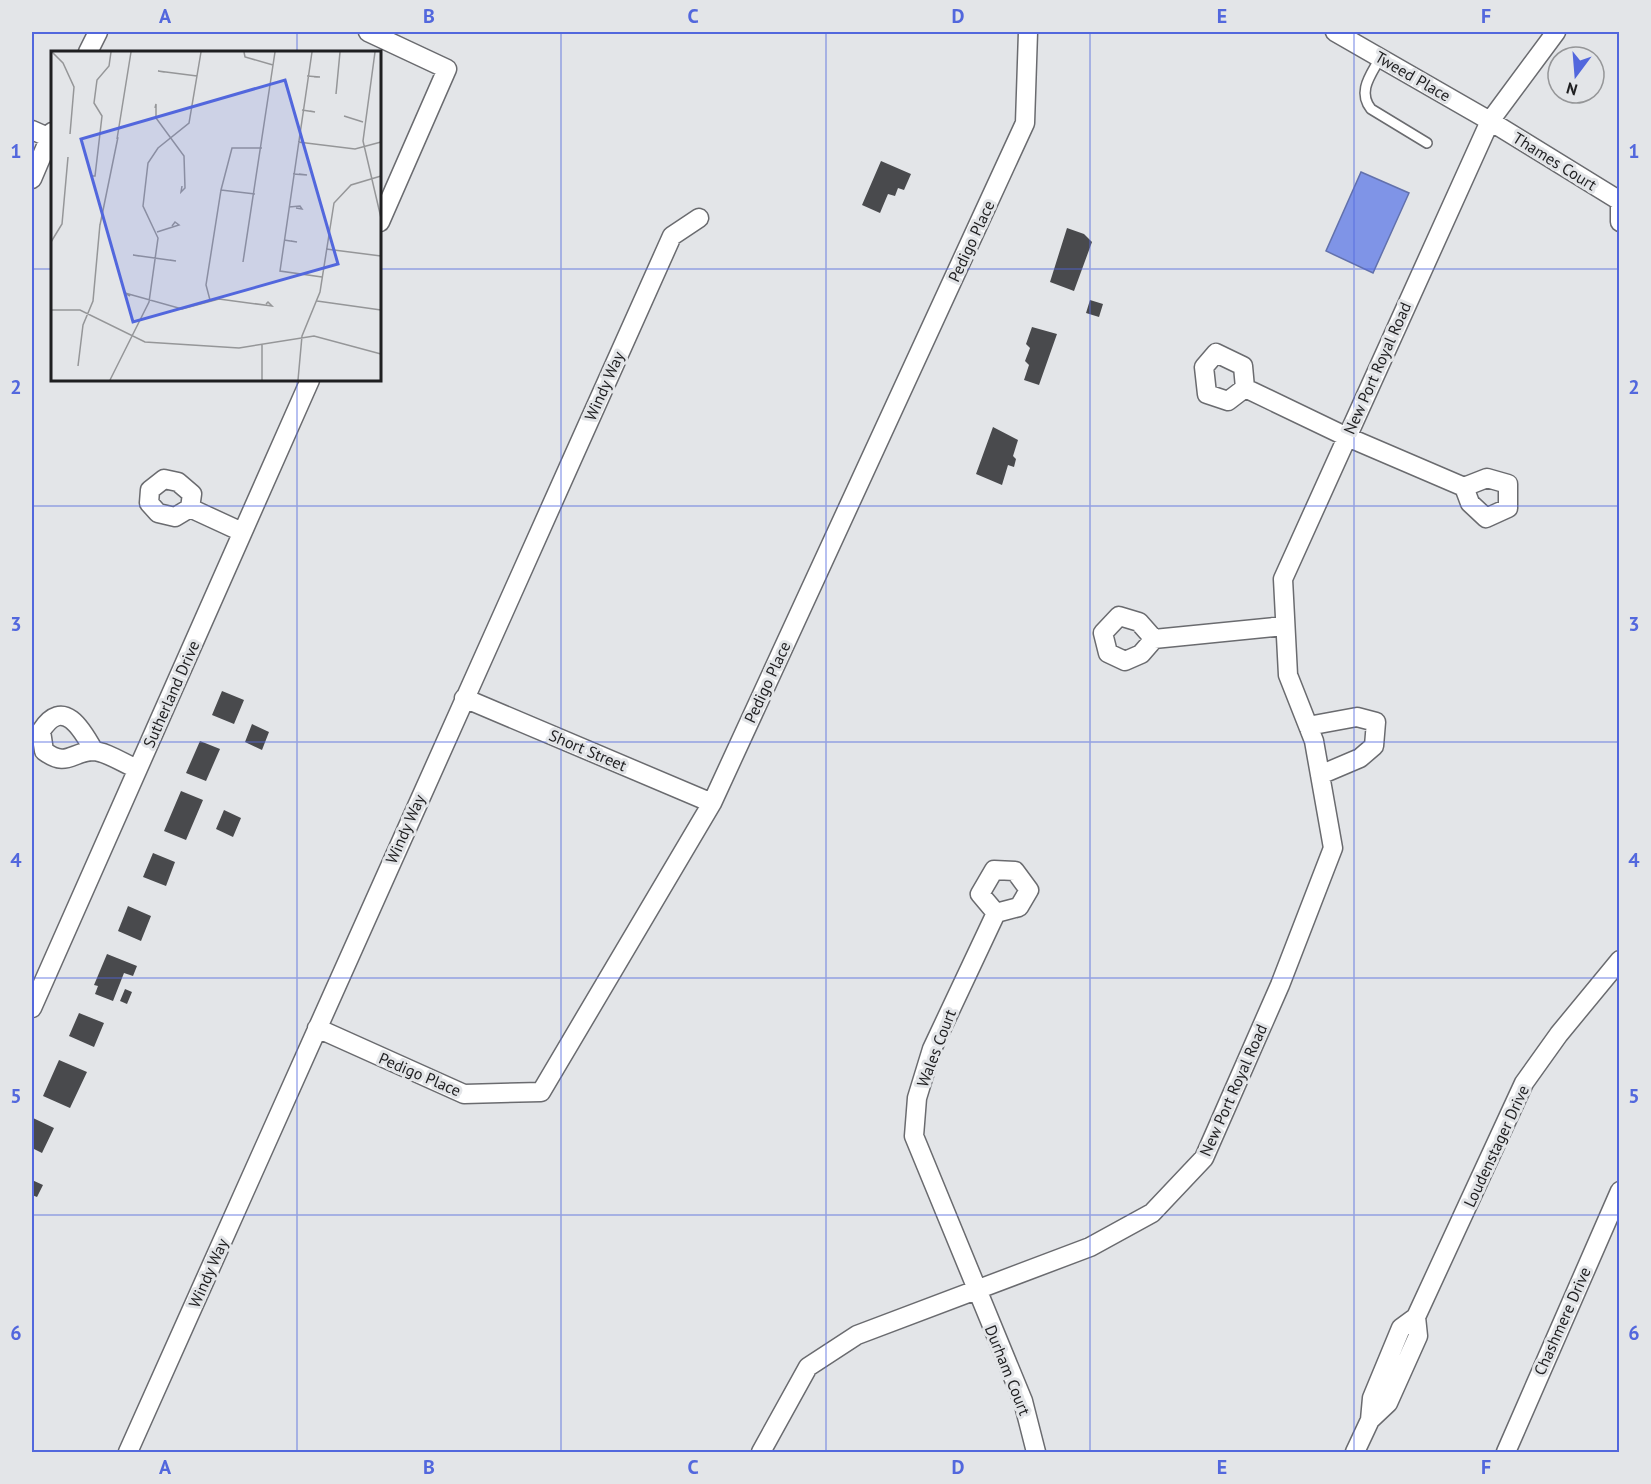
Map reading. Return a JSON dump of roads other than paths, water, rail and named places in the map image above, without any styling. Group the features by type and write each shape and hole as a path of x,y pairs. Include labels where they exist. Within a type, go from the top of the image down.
{"street":[{"path":"88,51 98,32"},
{"path":"368,32 447,69 381,220"},
{"name":"Pedigo Place","path":"317,1028 464,1095 541,1092 712,803 1025,123 1028,32"},
{"name":"Tweed Place","path":"1335,32 1490,121"},
{"name":"New Port Royal Road","path":"761,1452 808,1367 858,1335 1090,1247 1152,1213 1204,1158 1280,985 1333,848 1314,741 1288,675 1283,579 1345,436 1490,121 1556,32"},
{"name":"Thames Court","path":"1490,121 1620,203 1620,222"},
{"path":"32,130 51,135 32,178"},
{"name":"Windy Way","path":"128,1452 672,236 699,218"},
{"name":"Sutherland Drive","path":"34,997 310,381"},
{"path":"1245,388 1345,436 1464,487"},
{"path":"190,508 242,532"},
{"path":"1154,639 1284,626"},
{"name":"Short Street","path":"464,698 712,803"},
{"path":"1308,726 1357,717 1376,722 1374,746 1360,758 1320,775"},
{"path":"94,751 137,770"},
{"name":"Wales Court","path":"975,1290 914,1137 917,1098 932,1049 996,913"},
{"name":"Loudenstager Drive","path":"1355,1452 1370,1420 1372,1398 1401,1328 1416,1317 1524,1083 1559,1034 1620,960"},
{"name":"Chashmere Drive","path":"1506,1452 1620,1191"},
{"name":"Durham Court","path":"975,1290 1023,1401 1036,1452"}],"lane":[{"path":"1380,57 1365,87 1366,101 1371,109 1427,143"}],"water":[{"path":"1361,172 1409,193 1373,273 1326,251"}]}
